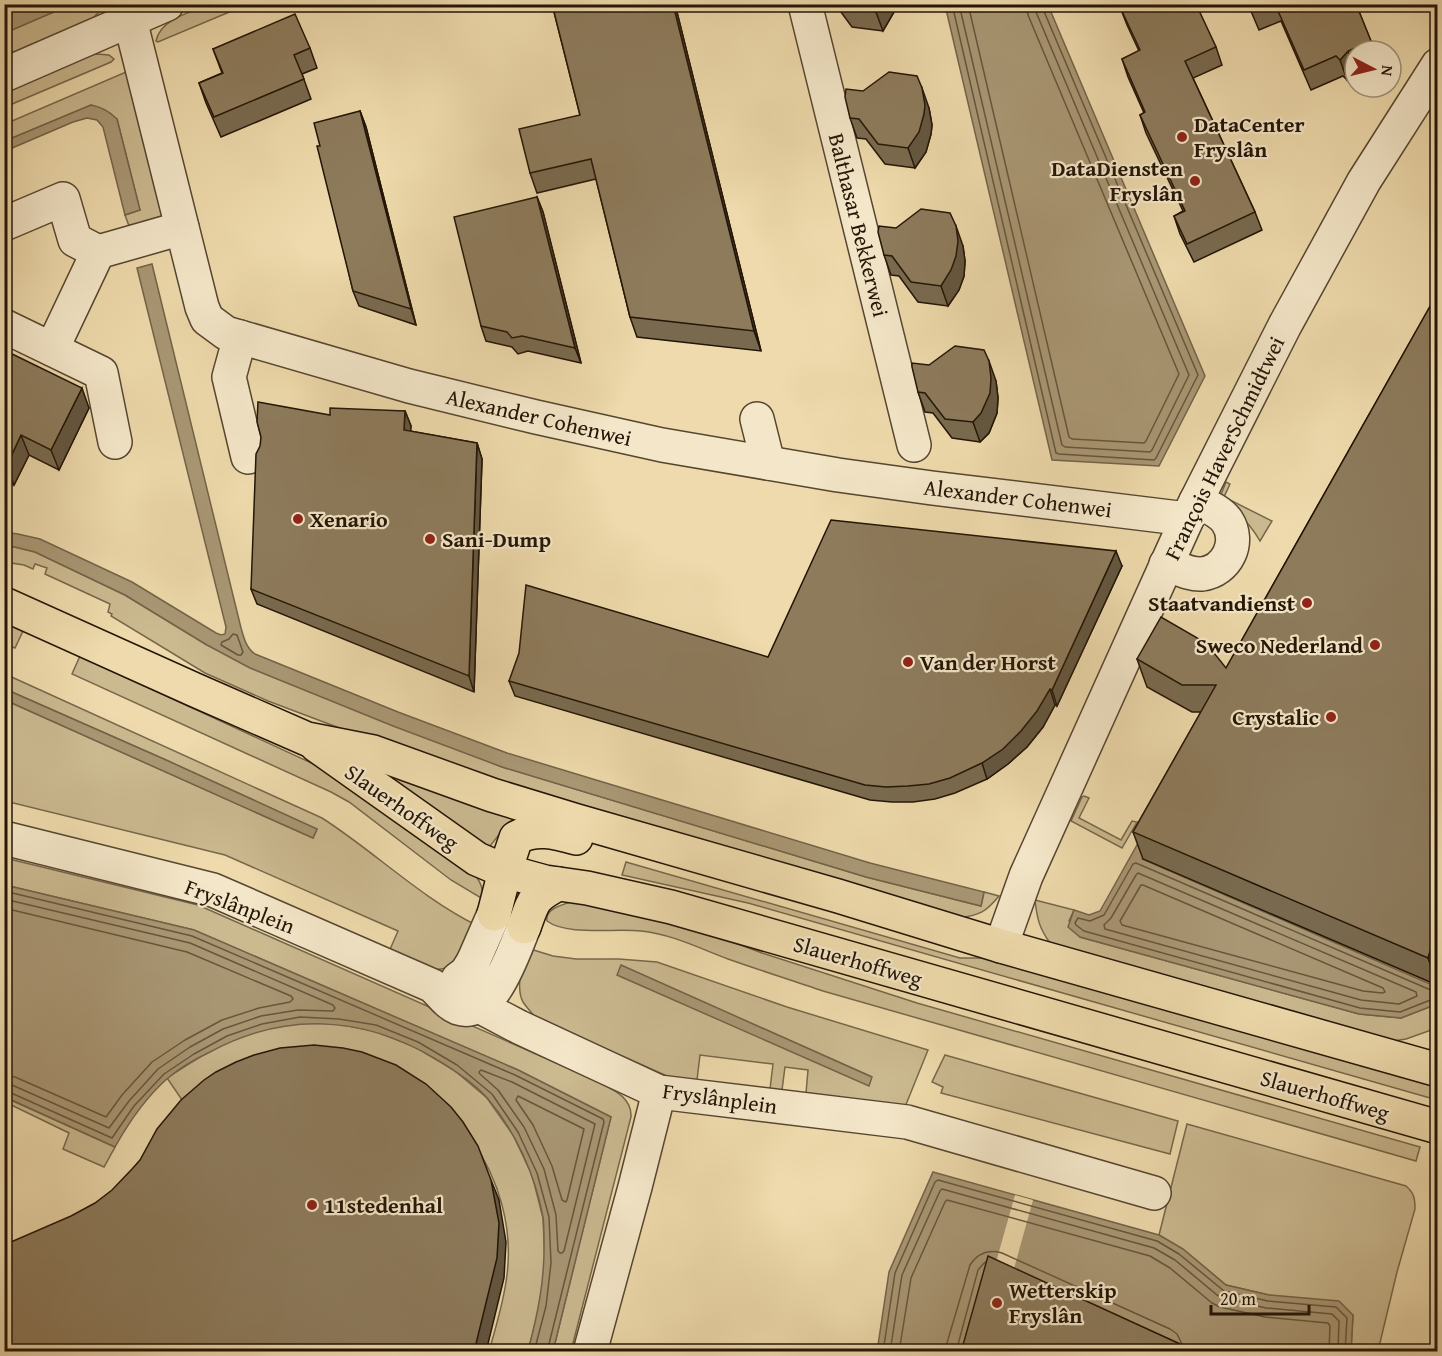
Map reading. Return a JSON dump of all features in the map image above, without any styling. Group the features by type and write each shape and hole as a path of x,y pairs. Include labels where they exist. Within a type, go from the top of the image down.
{"main road":[{"name":"Slauerhoffweg","path":"4,604 307,739 477,859 505,870 545,882 587,888 671,907 1437,1127"},
{"name":"Slauerhoffweg","path":"307,739 373,752 492,795 635,839 1437,1070"},
{"path":"494,914 516,838 526,832 558,833 610,848 635,839"},
{"path":"524,927 534,899 558,884"}],"street":[{"path":"4,75 128,12 167,4"},
{"name":"Balthasar Bekkerwei","path":"805,4 914,445"},
{"name":"Alexander Cohenwei","path":"128,12 202,307 207,319 226,333 409,386 662,445 932,488 1191,510"},
{"name":"François HaverSchmidtwei","path":"1001,946 1026,876 1191,510 1285,325 1364,181 1437,65"},
{"path":"4,224 63,199 75,240 98,252 182,228"},
{"path":"51,349 98,252"},
{"path":"4,326 101,373 115,442"},
{"path":"240,337 229,377 248,457"},
{"path":"758,419 768,463"},
{"path":"1166,564 1189,573 1201,574 1212,572 1222,566 1229,557 1233,545 1232,533 1227,521 1219,513 1191,510"},
{"name":"Fryslânplein","path":"4,838 213,890 462,986 519,1027 659,1092 907,1122 1154,1193"},
{"path":"494,914 462,986 495,989 504,975 524,927"},
{"path":"590,1352 659,1092"}],"shaded area":[{"path":"70,5 104,5 91,20 5,57 4,33"},
{"path":"209,5 246,5 156,41 163,27 177,17"},
{"path":"97,54 109,55 114,59 5,107 5,91"},
{"path":"126,72 162,216 129,226 125,215 140,210 117,119 91,105 5,141 5,124"},
{"path":"1226,482 1230,484 1224,497 1272,521 1260,541 1242,517 1220,497"},
{"path":"5,546 35,552 125,595 207,645 502,767 866,877 981,906 984,892 999,896 982,912 959,918 403,752 268,701 205,673 111,616 112,614 108,612 110,604 45,574 47,568 35,564 33,569 5,562"},
{"path":"5,622 23,631 15,648 5,644"},
{"path":"80,656 333,773 475,874 482,888 481,898 451,880 349,802 331,792 72,674"},
{"path":"5,674 322,818 437,902 478,926 459,960 447,968 434,970 388,954 398,931 225,855 5,801 5,700 313,838 317,829 5,689"},
{"path":"366,765 518,818 509,822 483,855"},
{"path":"1084,796 1089,798 1079,818 1121,840 1132,821 1137,822 1122,848 1071,821"},
{"path":"5,858 198,905 595,1080 624,1098 631,1117 571,1351 553,1351 611,1117 518,1070 194,930 5,885"},
{"path":"626,862 960,958 1006,958 1437,1080 1437,1100 748,903 622,875"},
{"path":"1035,900 1074,910 1069,921 1080,937 1359,1014 1401,1018 1437,1004 1437,1028 1406,1039 1381,1043 1050,943 1039,923"},
{"path":"573,901 696,928 762,953 917,1003 1420,1147 1416,1161 823,991 663,935 630,930 579,930 556,926 547,921 552,910"},
{"path":"527,948 553,956 576,959 657,962 787,1007 928,1050 905,1107 806,1093 808,1070 785,1067 782,1090 770,1089 773,1064 700,1055 697,1080 667,1076 536,1018 521,997 520,976","holes":["621,966 872,1077 618,975"]},
{"path":"301,1023 338,1024 374,1031 415,1047 454,1070 487,1098 513,1135 532,1175 543,1218 545,1263 540,1305 528,1351 489,1351 506,1285 508,1239 497,1188 482,1155 472,1140 191,1113 167,1078 204,1054 237,1038"},
{"path":"945,1055 1178,1121 1170,1154 941,1093 943,1087 932,1082"},
{"path":"4,1097 115,1147 104,1167 63,1149 69,1133 5,1102"},
{"path":"1187,1124 1406,1186 1411,1191 1415,1209 1378,1351 1351,1351 1353,1315 1226,1285 1183,1249 1159,1235"}],"water":[{"path":"20,4 70,5 5,33 5,11"},
{"path":"945,5 1048,5 1205,376 1159,466 1052,460"},
{"path":"91,105 105,110 117,119 140,210 125,215 103,127 97,120 87,118 73,122 5,151 5,141"},
{"path":"152,264 241,628 247,646 252,652 398,712 507,753 870,863 984,892 981,906 866,877 502,767 250,668 207,645 125,595 35,552 5,546 5,532 40,539 132,582 216,633 225,634 226,627 137,268"},
{"path":"1437,309 1437,337 1142,859 1437,987 1437,1004 1401,1018 1359,1014 1080,937 1068,927 1074,910 1089,915 1100,911"},
{"path":"5,689 317,829 313,838 5,700"},
{"path":"5,885 194,930 518,1070 611,1117 553,1351 528,1351 542,1282 544,1228 535,1185 516,1140 483,1093 434,1058 406,1044 379,1033 322,1024 294,1025 266,1030 238,1039 193,1061 168,1078 138,1110 115,1147 5,1097"},
{"path":"621,965 872,1077 869,1086 617,975"},
{"path":"933,1172 1159,1235 1183,1249 1226,1285 1269,1295 1339,1301 1353,1315 1351,1351 877,1352 889,1272"}],"pier":[{"path":"1015,1195 1033,1200 1010,1283 987,1294"}],"building":[{"path":"552,4 673,4 754,331 630,317 591,159 530,173 519,129 580,115"},
{"path":"843,4 880,4 876,12 845,7"},
{"path":"1126,4 1196,4 1216,47 1185,61 1255,212 1187,244 1174,216 1185,211 1140,115 1145,112 1122,59 1140,50 1120,7"},
{"path":"1249,4 1265,4 1251,10"},
{"path":"1275,4 1356,4 1370,39 1343,39 1343,57 1340,60 1336,56 1304,70"},
{"path":"295,14 310,48 294,55 304,79 214,117 199,83 223,73 213,49"},
{"path":"889,72 917,76 922,88 924,114 919,132 908,148 878,144 859,119 850,118 845,97 846,89 863,91"},
{"path":"360,111 411,309 353,291 317,146 320,146 314,123"},
{"path":"537,197 575,348 522,336 512,338 507,332 481,326 454,217"},
{"path":"921,209 950,213 956,226 958,241 956,256 941,286 911,282 892,256 884,255 878,232 879,226 896,228"},
{"name":"Crystalic","path":"1437,294 1437,928 1428,958 1133,832 1216,685 1182,685 1137,659 1161,617 1206,643 1226,668"},
{"path":"955,346 984,350 989,361 990,393 981,413 973,422 945,419 925,393 918,392 912,367 912,363 929,365"},
{"path":"4,350 82,388 51,450 21,435 7,465 4,464"},
{"path":"258,402 330,415 330,408 405,411 404,430 477,443 469,676 251,589 256,454 261,437 257,422"},
{"path":"831,520 1116,551 1052,690 1050,689 1037,711 1021,731 1003,749 982,763 950,778 929,784 886,787 865,785 509,681 519,653 526,585 768,657"},
{"name":"11stedenhal","path":"314,1045 362,1052 396,1065 426,1084 451,1107 478,1146 491,1180 499,1223 497,1258 474,1352 4,1352 4,1245 71,1216 95,1203 112,1190 140,1160 157,1129 181,1100 216,1072 254,1055 280,1048"},
{"path":"988,1256 1191,1349 1190,1352 961,1352"}],"place":[{"name":"DataCenter Fryslân","path":"1182,137"},
{"name":"DataDiensten Fryslân","path":"1195,181"},
{"name":"Xenario","path":"298,519"},
{"name":"Sani-Dump","path":"430,539"},
{"name":"Staatvandienst","path":"1307,603"},
{"name":"Sweco Nederland","path":"1375,645"},
{"name":"Van der Horst","path":"908,662"},
{"name":"Crystalic","path":"1331,717"},
{"name":"11stedenhal","path":"312,1205"},
{"name":"Wetterskip Fryslân","path":"997,1303"}]}
